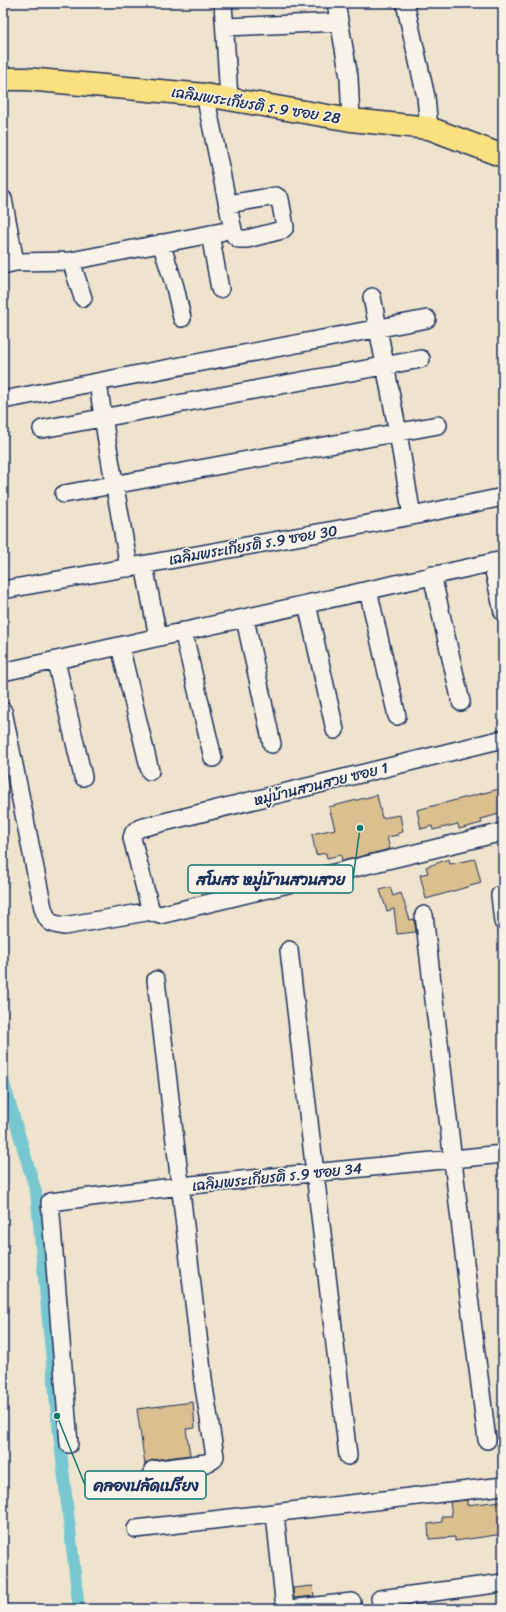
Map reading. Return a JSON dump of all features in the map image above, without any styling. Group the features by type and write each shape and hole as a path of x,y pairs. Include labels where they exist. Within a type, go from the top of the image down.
{"main road":[{"name":"เฉลิมพระเกียรติ ร.9 ซอย 28","path":"3,79 26,79 205,94 351,120 429,128 503,156"}],"street":[{"path":"223,3 228,98"},
{"path":"336,3 349,77 351,120"},
{"path":"405,3 426,97 429,128"},
{"path":"225,27 339,22"},
{"path":"205,94 228,204"},
{"path":"3,199 9,263 71,261 216,233 220,289"},
{"path":"160,243 175,287 182,318"},
{"path":"71,261 83,298"},
{"path":"372,297 412,516"},
{"path":"3,400 427,319"},
{"path":"42,429 385,364 421,359"},
{"path":"98,382 115,485 158,637"},
{"path":"64,494 438,425"},
{"name":"เฉลิมพระเกียรติ ร.9 ซอย 30","path":"3,590 412,516 503,497"},
{"path":"3,672 498,561 503,612"},
{"path":"432,575 460,702"},
{"path":"368,590 397,716"},
{"path":"307,604 335,730"},
{"path":"245,618 272,744"},
{"path":"183,631 213,758"},
{"path":"120,646 150,771"},
{"path":"56,661 83,777"},
{"path":"3,711 10,781 46,920 51,924 64,926 146,912 150,909 151,912 160,915 503,832"},
{"name":"หมู่บ้านสวนสวย ซอย 1","path":"150,909 132,838 134,832 140,828 503,739"},
{"path":"500,895 503,922"},
{"path":"424,915 487,1440"},
{"path":"289,950 348,1456"},
{"path":"153,1470 206,1463 213,1460 215,1456 204,1387 156,980"},
{"name":"เฉลิมพระเกียรติ ร.9 ซอย 34","path":"69,1444 50,1202 181,1186 503,1154"},
{"path":"136,1529 503,1486"},
{"path":"274,1514 285,1609"},
{"path":"380,1599 503,1583"},
{"path":"290,1609 352,1602"}],"building":[{"path":"503,788 503,813 481,819 482,823 459,829 458,824 433,830 432,826 421,829 417,810"},
{"path":"377,795 382,818 400,815 403,832 398,833 398,835 387,837 390,849 342,861 341,855 327,858 326,853 316,855 312,834 335,829 329,807"},
{"path":"449,859 450,864 475,859 481,883 426,899 420,875 428,873 426,867"},
{"path":"390,887 393,896 401,893 410,920 414,919 416,932 397,934 394,909 387,911 380,890"},
{"path":"193,1402 195,1428 186,1429 190,1455 152,1460 145,1465 137,1409"},
{"path":"467,1500 467,1505 501,1501 503,1534 455,1541 455,1537 429,1539 428,1524 442,1522 442,1516 452,1516 450,1502"},
{"path":"313,1586 314,1596 294,1598 293,1588"}],"waterway":[{"path":"3,1080 36,1192 57,1416 79,1609"}],"place":[{"name":"สโมสร หมู่บ้านสวนสวย","path":"360,828"},
{"name":"คลองปลัดเปรียง","path":"57,1416"}]}
